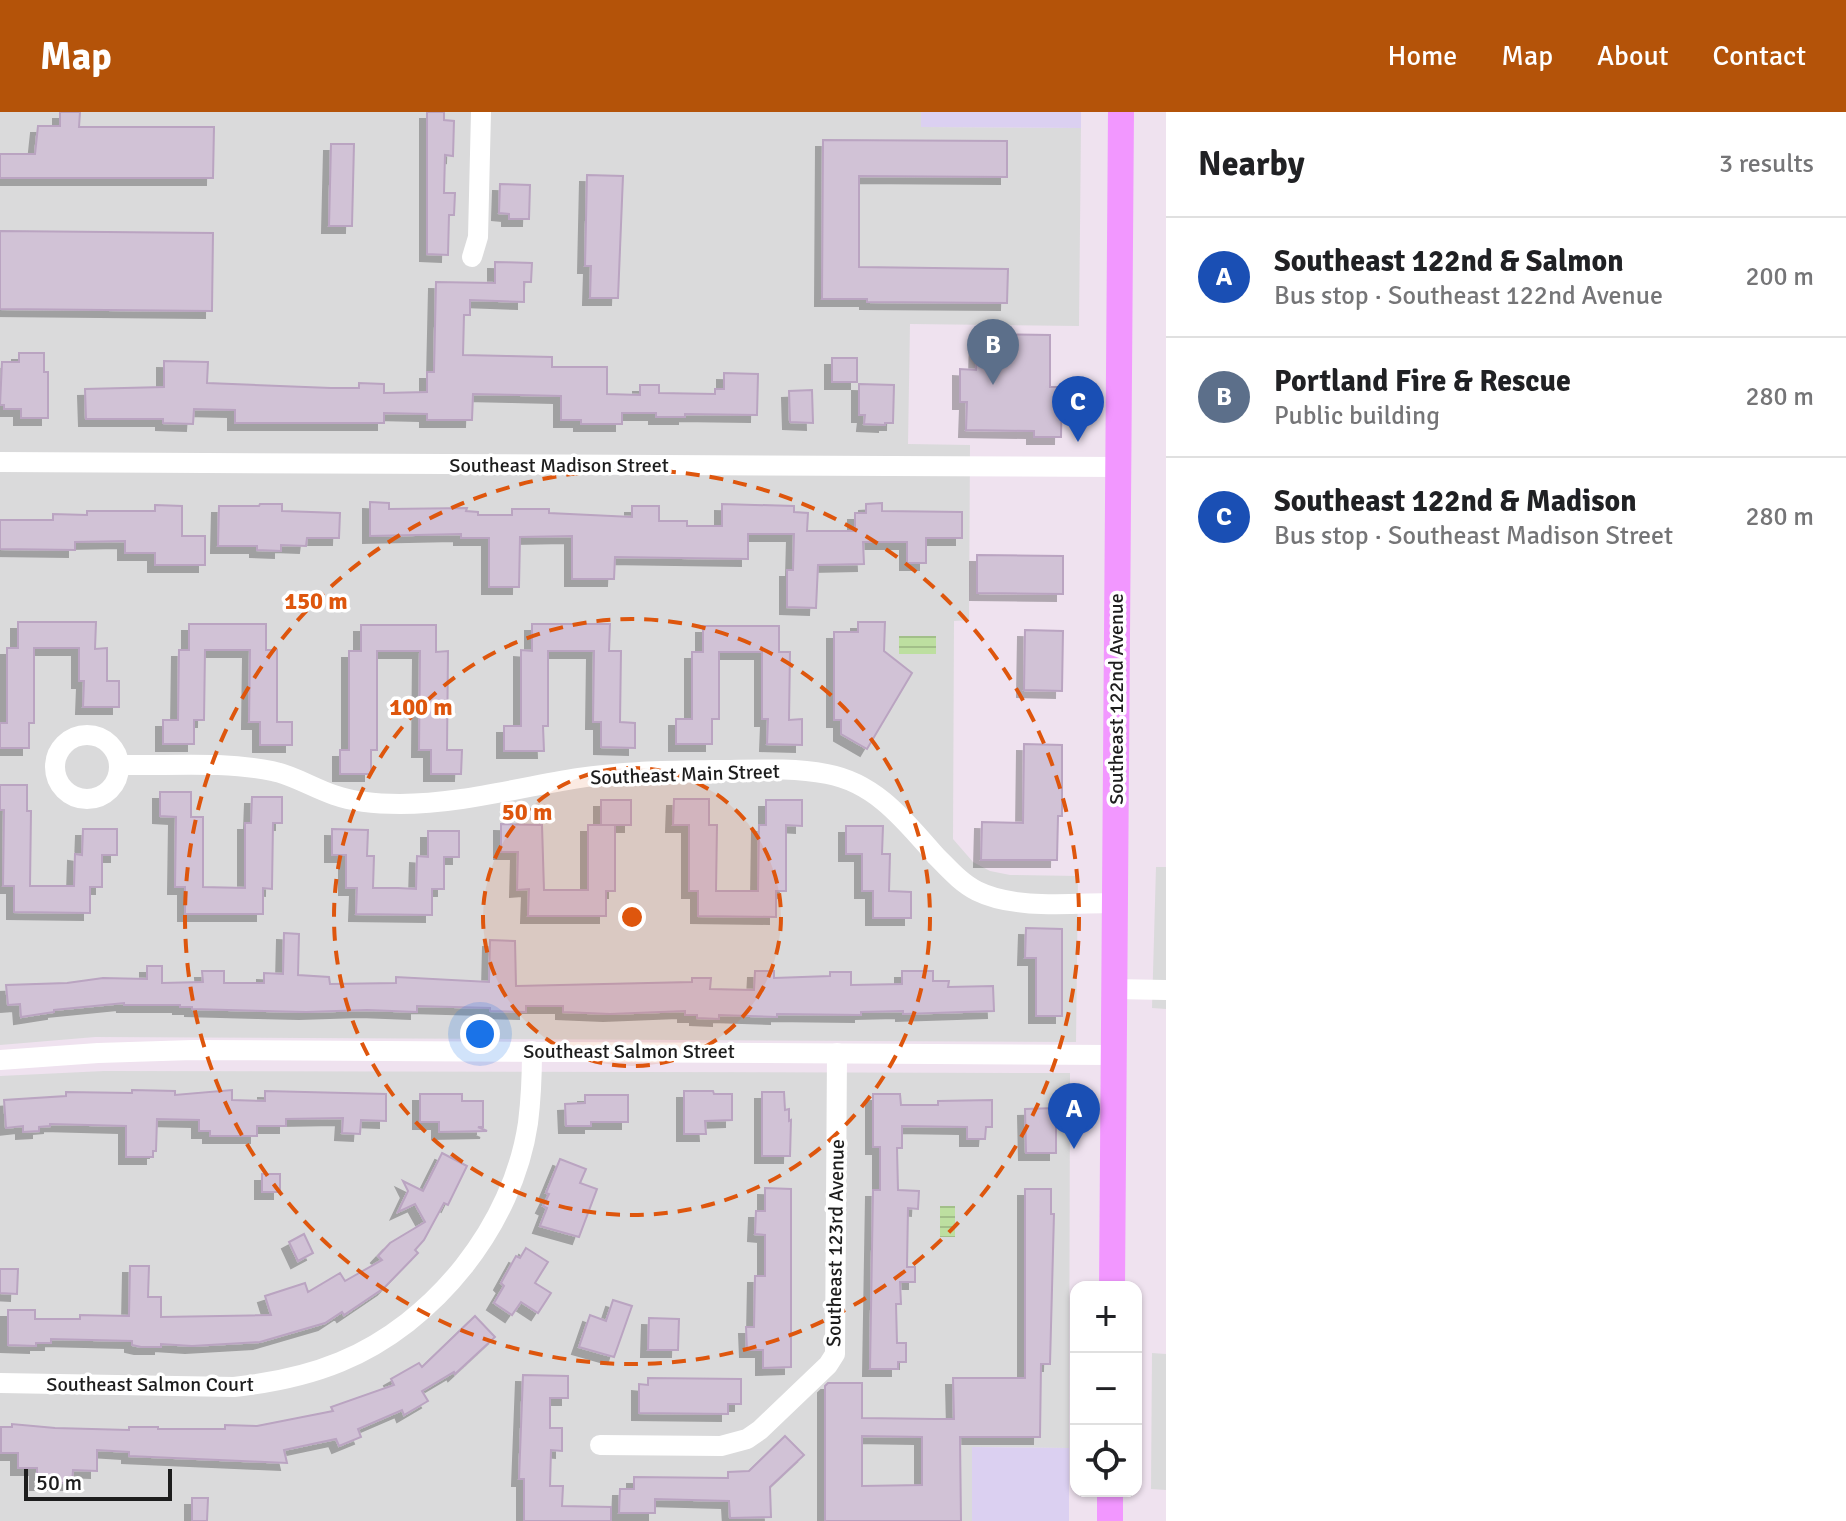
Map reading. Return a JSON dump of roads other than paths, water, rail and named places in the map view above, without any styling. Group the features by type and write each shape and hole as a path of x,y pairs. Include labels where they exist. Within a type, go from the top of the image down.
{"main road":[{"name":"Southeast 122nd Avenue","path":"1112,1281 1121,112"},
{"path":"1110,1497 1110,1521"}],"street":[{"path":"472,257 478,237 481,112"},
{"name":"Southeast Madison Street","path":"0,462 1118,467"},
{"name":"Southeast Main Street","path":"120,765 248,767 276,772 336,796 401,804 478,797 582,778 652,771 776,769 823,773 859,784 876,795 898,814 955,876 976,891 1000,900 1115,903"},
{"path":"1114,989 1166,990"},
{"name":"Southeast Salmon Street","path":"0,1060 193,1050 1114,1055"},
{"name":"Southeast Salmon Court","path":"0,1383 256,1385 299,1376 341,1361 380,1341 449,1284 476,1249 499,1210 516,1169 528,1125 532,1051"},
{"name":"Southeast 123rd Avenue","path":"600,1445 721,1446 736,1443 760,1430 828,1365 835,1354 837,1053"}],"place":[{"name":"Portland Fire & Rescue","path":"993,385"},
{"name":"Southeast 122nd & Madison","path":"1078,442"},
{"name":"Southeast 122nd & Salmon","path":"1074,1149"}]}
